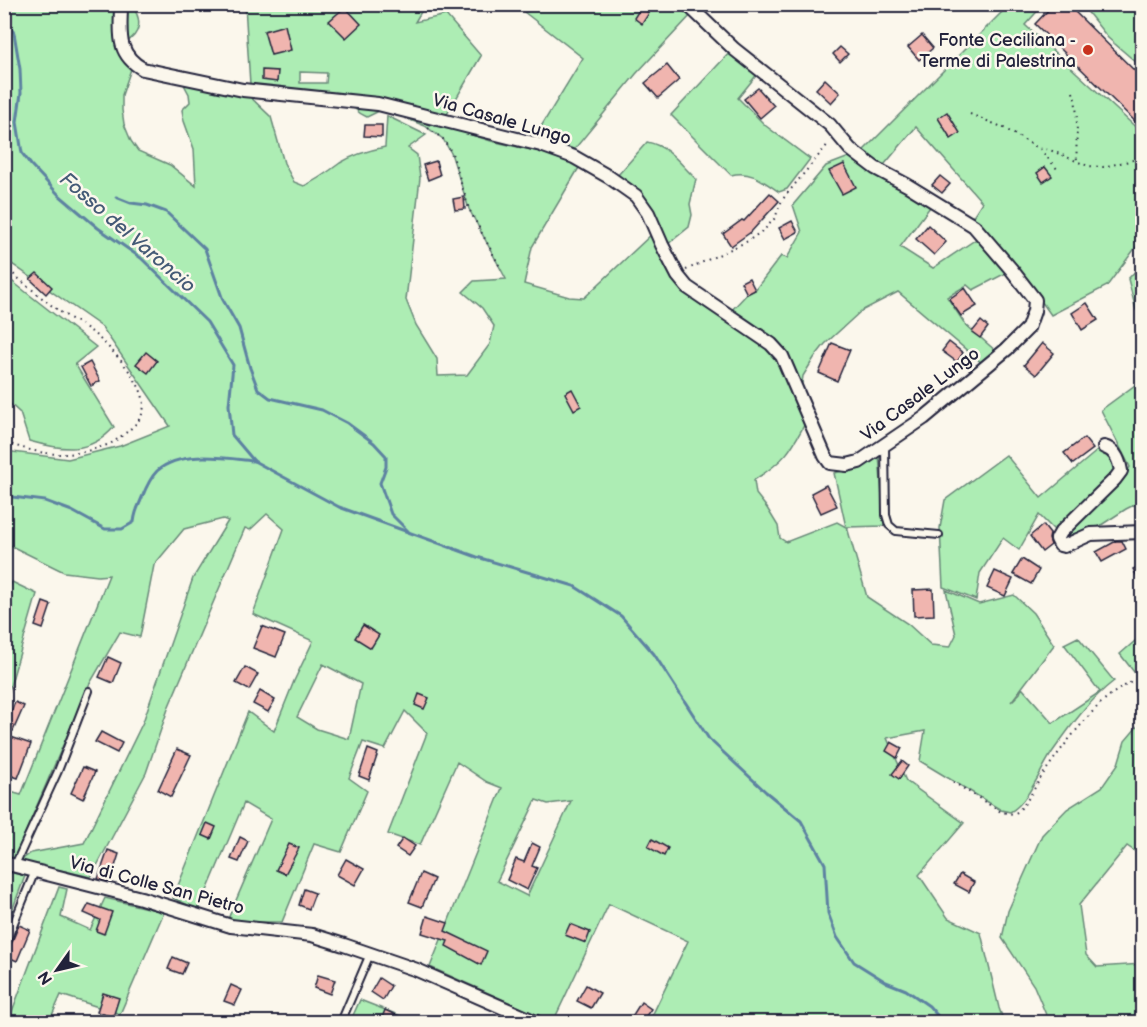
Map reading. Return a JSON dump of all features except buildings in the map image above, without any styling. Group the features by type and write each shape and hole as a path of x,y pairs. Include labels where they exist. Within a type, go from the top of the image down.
{"street":[{"name":"Via Casale Lungo","path":"121,4 121,39 124,53 133,63 143,69 243,90 378,104 541,145 574,158 616,181 636,196 648,213 678,276 687,288 771,344 782,356 830,463 847,465 859,462 924,418 1007,349 1028,328 1035,300 974,226 875,168 850,149 830,125 734,49 687,4"},
{"path":"1104,447 1115,454 1121,471 1116,480 1061,532 1057,539 1060,545 1065,546 1091,534 1143,532"},
{"name":"Via di Colle San Pietro","path":"10,865 141,898 231,926 312,935 417,970 536,1023"}],"lane":[{"path":"885,445 886,515 889,525 896,531 939,535"},
{"path":"10,865 58,771 89,691"},
{"path":"4,947 35,871"},
{"path":"341,1023 370,954"}],"path":[{"path":"1073,92 1076,101 1077,161"},
{"path":"970,114 1038,148 1058,170"},
{"path":"425,126 443,139 452,153 469,209 500,267"},
{"path":"678,276 690,267 748,241 765,229 775,218 782,200 823,147 838,135"},
{"path":"1038,148 1050,150 1088,166 1103,167 1143,158"},
{"path":"4,267 61,313 93,333 126,366 141,389 144,402 143,413 132,428 111,444 85,452 54,455 4,442"},
{"path":"953,782 1001,812 1014,814 1023,806 1054,758 1100,704 1122,687 1143,676"},
{"path":"1136,958 1143,958"}],"green space":[{"path":"531,4 681,4 692,14 636,74 573,151 534,138 583,58 524,12"},
{"path":"5,5 131,5 139,21 137,31 125,43 133,63 243,90 271,117 284,163 294,182 304,186 350,158 385,147 387,116 426,135 408,148 417,155 420,178 406,300 416,325 437,359 438,376 467,375 490,344 494,326 482,308 463,292 474,281 506,279 469,209 451,153 443,139 425,126 410,120 410,115 491,141 554,155 580,166 532,247 524,284 569,297 584,298 653,233 671,274 728,314 747,294 755,290 781,256 787,258 802,232 793,205 826,166 849,157 873,174 933,203 900,247 933,268 978,238 1006,273 973,290 967,285 947,297 965,324 997,352 983,364 898,292 861,311 825,344 814,358 803,376 800,398 808,418 787,454 754,480 756,494 778,526 780,538 786,542 837,522 846,527 834,473 865,465 879,454 884,526 847,527 867,597 908,624 931,645 950,647 956,635 946,590 979,604 1014,595 1033,613 1054,645 1011,702 1022,688 1053,723 1100,692 1064,644 1078,637 1114,681 1073,723 1023,801 1010,812 1001,810 920,761 925,731 887,738 906,781 964,823 919,875 948,918 981,933 1004,1022 649,1022 688,941 609,904 553,1022 430,967 502,788 487,782 457,762 420,845 388,834 427,733 405,711 385,749 363,742 349,778 367,791 341,852 314,844 282,922 228,919 271,819 244,803 199,910 173,898 248,712 274,731 313,641 253,614 284,529 267,514 250,530 245,528 169,706 146,773 91,877 20,861 31,853 84,843 143,722 193,578 228,521 223,519 184,529 154,565 140,637 120,632 89,685 13,861 5,859 4,790 21,795 109,575 64,572 5,543 5,451 68,459 120,446 170,426 102,327 5,259","holes":["131,69 181,79 189,94 190,102 182,110 194,149 196,186 170,165 138,151 131,141 124,124 122,110 122,95","323,664 361,684 349,739 317,729 297,717","536,800 548,804 571,801 527,896 497,881"]},
{"path":"245,5 425,5 415,22 446,15 481,56 446,116 392,102 367,117 352,105 345,94 250,84","holes":["300,72 327,73 326,83 300,83"]},
{"path":"1009,5 1043,5 1025,25 1142,133 1142,239 1107,286 1051,315 1012,259 973,216 982,202 916,127 884,165 860,154"},
{"path":"1082,5 1142,5 1142,62 1137,63 1108,38"},
{"path":"732,50 759,72 738,98 766,126 810,159 787,189 779,192 751,175 731,175 671,115"},
{"path":"647,142 668,152 696,179 690,204 692,215 689,227 668,244 648,206 618,175"},
{"path":"1142,264 1142,305 1136,310 1128,279"},
{"path":"4,275 96,347 75,364 114,427 95,442 85,446 64,448 29,441 20,413 5,399"},
{"path":"1142,380 1142,501 1092,531 1063,542 1062,536 1124,477 1130,467 1101,410"},
{"path":"1098,450 1107,453 1115,472 1055,531 1039,515 1019,550 1003,538 980,573 976,600 943,587 940,528 945,500 1006,455 1041,498"},
{"path":"12,582 37,594 5,704 5,598"},
{"path":"1142,635 1142,667 1134,672 1120,654"},
{"path":"1142,721 1142,856 1127,846 1079,905 1086,955 1097,967 1142,964 1142,1017 1140,1017 1142,1022 1049,1022 1034,986 1002,938 1008,911 1042,835 1067,809 1102,787 1118,764 1125,741"},
{"path":"4,871 25,876 5,929"},
{"path":"59,887 67,889 61,917 90,930 105,898 164,912 120,1014 61,995 49,1022 8,1022"},
{"path":"360,1000 416,1022 350,1022"}],"waterway":[{"name":"Fosso del Varoncio","path":"4,15 14,33 20,69 21,93 17,122 22,153 59,195 98,228 141,258 207,322 233,365 229,405 232,435 254,461 339,507 477,557 574,586 621,616 654,654 709,739 801,821 825,864 828,913 837,937 854,962 886,982 906,990 929,1006 943,1022"},
{"name":"Fosso del Varoncio","path":"116,197 166,212 205,249 223,300 239,328 258,389 270,398 322,410 347,423 374,443 386,456 386,467 380,483 391,514 408,531"},
{"name":"Fosso del Varoncio","path":"4,496 45,501 72,511 105,529 122,529 134,522 137,508 149,481 167,464 178,460 203,457 254,461"}],"place":[{"name":"Fonte Ceciliana - Terme di Palestrina","path":"1088,50"}]}
